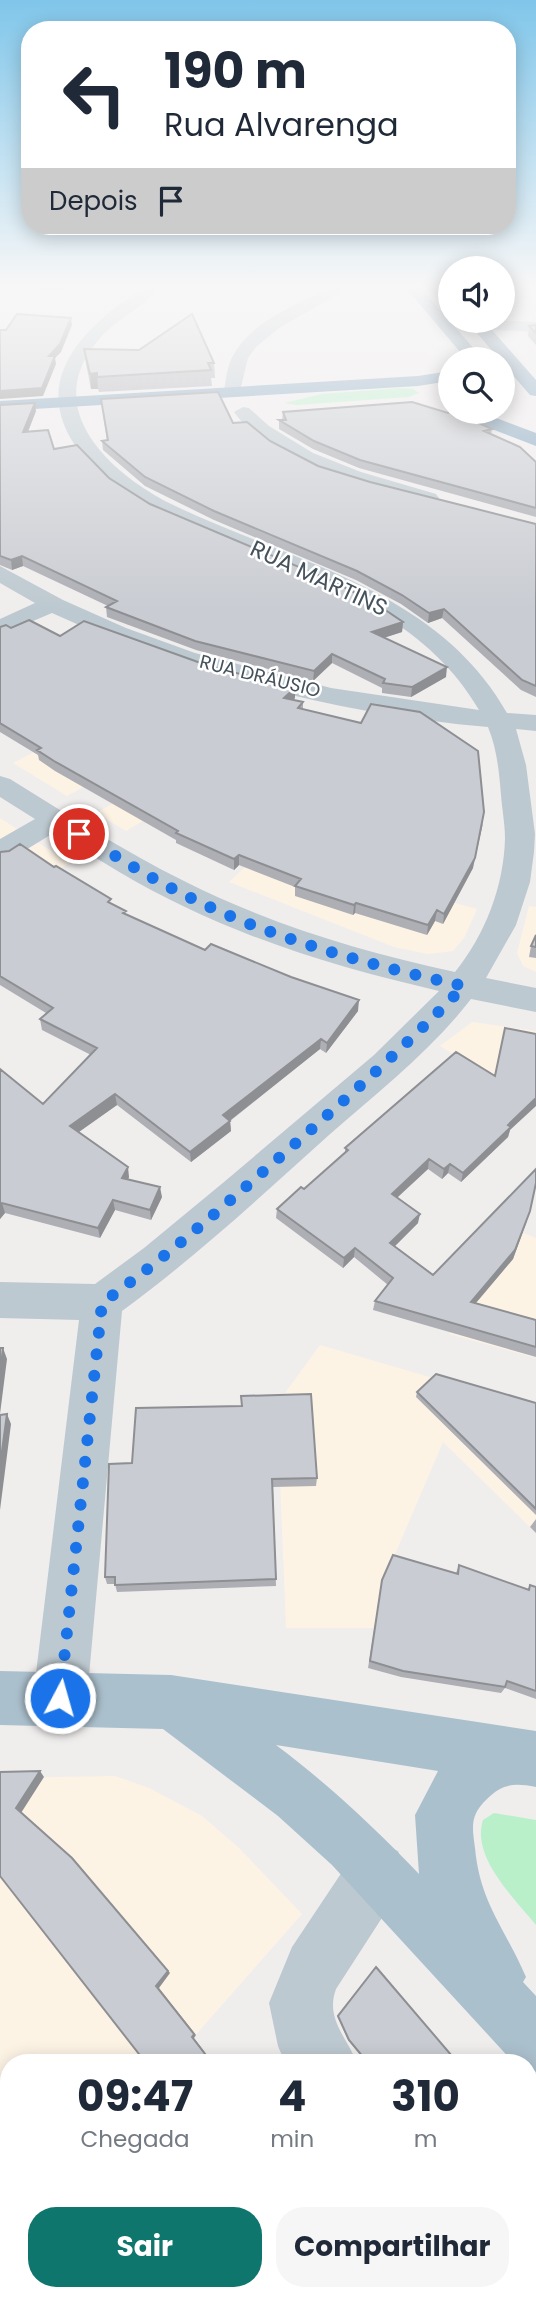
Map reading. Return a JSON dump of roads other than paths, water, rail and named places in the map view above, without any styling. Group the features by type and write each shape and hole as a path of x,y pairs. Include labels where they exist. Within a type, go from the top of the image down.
{"highway":[{"path":"0,406 167,395"},
{"path":"200,413 283,395"},
{"path":"530,395 516,403 536,432"},
{"path":"220,414 271,410"},
{"path":"66,425 97,423"},
{"path":"495,424 536,440"}],"main road":[{"path":"0,1698 171,1702 524,1758"},
{"path":"171,1702 298,1796 352,1845 529,2033"},
{"path":"524,1758 479,1768 462,1784 443,1815 448,1872 463,1920 529,2033"}],"street":[{"name":"RUA MARTINS","path":"66,395 66,425 101,465 148,500 174,514 330,578 402,617 448,654 476,687 507,741 513,764 520,839 510,894 490,947 464,986 425,1027 240,1191 156,1264 102,1303"},
{"path":"243,412 261,431 279,443 330,470 447,503"},
{"name":"RUA DRÁUSIO","path":"0,573 52,604 182,656 242,673 366,701 497,721 536,723"},
{"path":"0,628 52,604"},
{"path":"0,785 125,862 195,900 251,923 395,971 536,1000"},
{"path":"0,852 56,819"},
{"path":"0,1300 102,1303 60,1698"},
{"path":"317,2054 309,2046 300,2003 314,1969 377,1872"}]}
